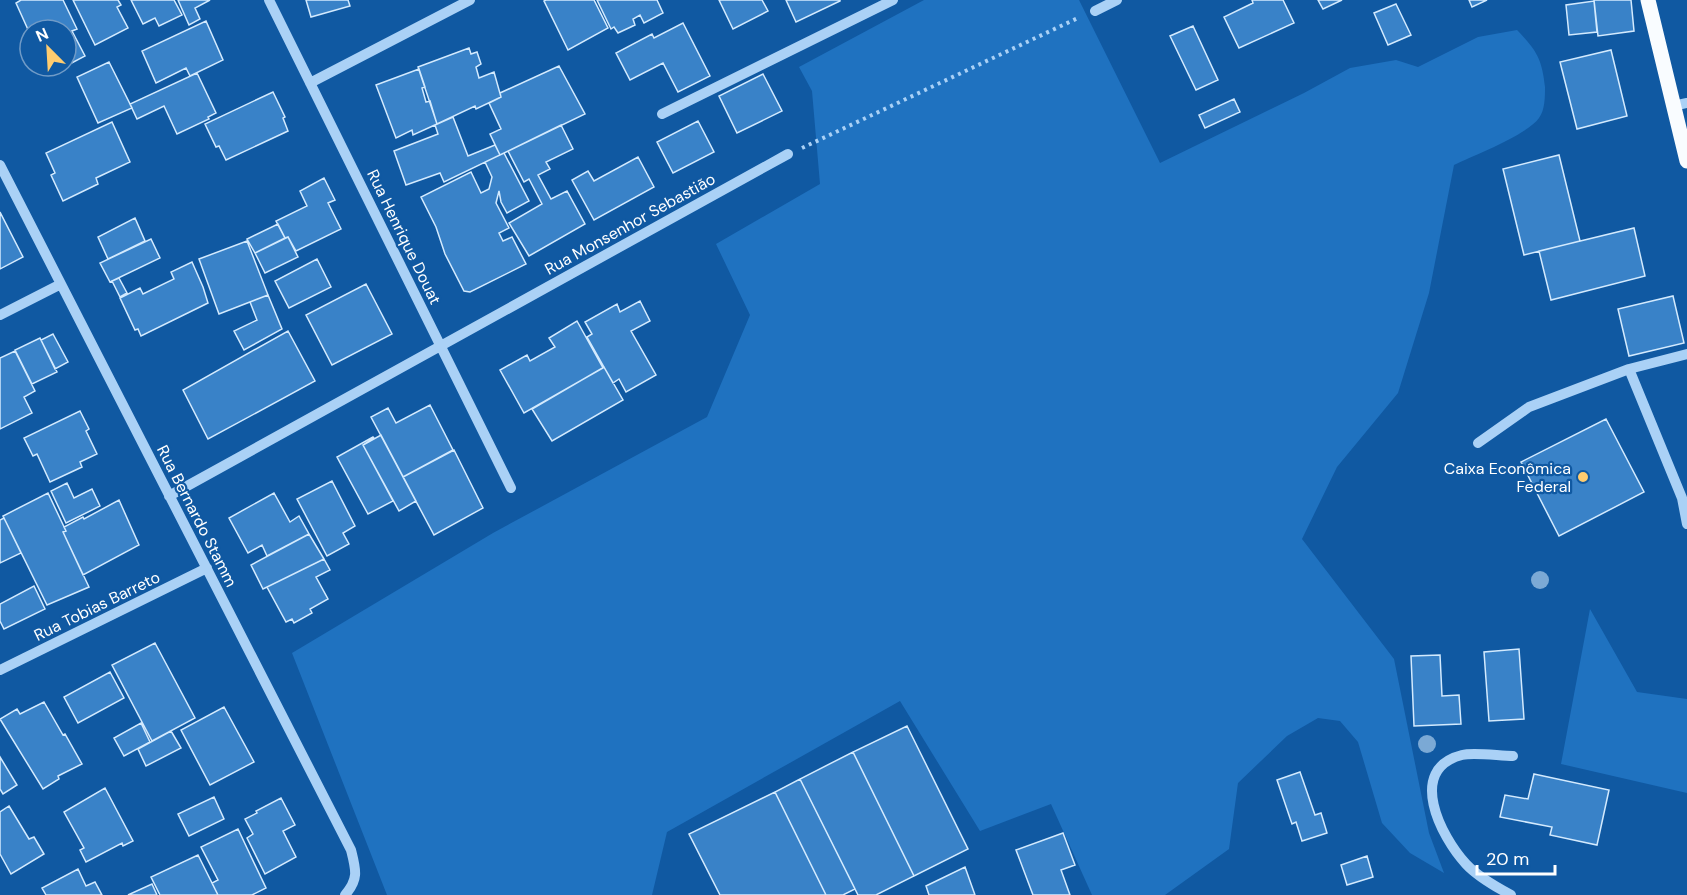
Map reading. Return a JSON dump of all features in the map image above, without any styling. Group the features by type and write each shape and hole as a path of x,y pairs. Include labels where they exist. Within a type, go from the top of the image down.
{"main road":[{"path":"1648,0 1680,105 1687,161"}],"street":[{"name":"Rua Henrique Douat","path":"269,0 511,488"},
{"path":"310,83 470,0"},
{"path":"662,114 893,0"},
{"path":"1095,10 1117,0"},
{"name":"Rua Monsenhor Sebastião","path":"169,496 788,154"},
{"name":"Rua Bernardo Stamm","path":"0,165 351,850 355,866 355,884 345,895"},
{"path":"0,315 61,284"},
{"path":"1478,443 1529,407 1629,369 1687,354"},
{"path":"1629,369 1682,498 1687,524"},
{"name":"Rua Tobias Barreto","path":"0,670 207,568"},
{"path":"1511,895 1466,865 1447,839 1431,799 1432,781 1440,767 1452,759 1464,754 1513,756"}],"path":[{"path":"788,154 1095,10"}],"shaded area":[{"path":"924,0 1079,0 1160,163 1350,68 1396,60 1418,67 1478,37 1517,30 1537,55 1545,87 1541,115 1533,124 1512,138 1454,165 1429,293 1398,393 1337,467 1302,539 1394,659 1429,833 1444,873 1410,853 1382,823 1358,742 1340,721 1318,718 1287,736 1238,783 1229,849 1165,895 1092,895 1051,804 980,831 900,701 667,832 652,895 387,895 292,653 493,533 707,417 750,315 716,244 820,184 812,91 799,67"},
{"path":"1590,609 1637,692 1687,699 1687,793 1561,764"}],"building":[{"path":"21,0 63,0 72,18 23,18 16,3"},
{"path":"73,0 118,0 121,5 117,7 128,28 95,45"},
{"path":"131,0 174,0 182,15 159,26 155,18 143,24"},
{"path":"178,0 210,0 195,8 200,19 189,25"},
{"path":"306,0 348,0 350,6 311,17"},
{"path":"594,0 608,28 568,50 544,1"},
{"path":"597,0 657,0 663,13 644,23 640,15 633,19 635,25 618,33 614,27 611,29"},
{"path":"719,0 762,0 768,11 733,29"},
{"path":"786,0 840,0 840,1 796,22"},
{"path":"1252,0 1283,0 1294,23 1239,48 1224,17 1253,3"},
{"path":"1318,0 1342,0 1323,9"},
{"path":"1469,0 1487,0 1472,7"},
{"path":"1594,0 1631,0 1634,31 1598,36"},
{"path":"1594,1 1597,32 1569,35 1566,5"},
{"path":"1396,4 1411,35 1388,45 1374,13"},
{"path":"206,21 223,60 190,76 186,68 156,83 142,51"},
{"path":"683,23 710,76 678,92 663,63 630,80 616,53 652,34 654,38"},
{"path":"1193,26 1218,80 1196,90 1170,36"},
{"path":"78,43 85,56 78,60"},
{"path":"469,48 471,54 477,52 481,64 476,67 479,78 494,72 501,97 476,109 475,106 437,124 418,67"},
{"path":"1611,50 1627,116 1577,129 1560,62"},
{"path":"109,62 132,108 98,123 78,77"},
{"path":"559,66 585,114 500,155 490,134 501,129 489,103 501,97 500,93"},
{"path":"419,69 425,87 422,88 426,102 430,101 437,124 413,135 412,130 396,138 376,85"},
{"path":"197,73 216,113 208,117 209,119 177,134 164,106 137,119 130,104"},
{"path":"763,74 782,111 737,133 719,96"},
{"path":"273,92 285,117 283,118 288,131 226,160 219,146 216,147 205,124"},
{"path":"1234,99 1240,112 1205,128 1199,115"},
{"path":"453,117 468,156 495,145 500,155 444,182 440,173 406,185 394,151 438,134 435,125"},
{"path":"698,121 714,152 673,173 657,142"},
{"path":"112,122 130,162 96,178 98,184 63,201 51,175 55,173 46,153"},
{"path":"561,125 573,149 546,162 550,169 538,175 551,199 567,191 585,224 529,256 509,223 542,204 529,179 524,182 508,151"},
{"path":"504,153 529,201 507,213 501,202 499,191 496,203 509,228 499,233 503,241 512,237 526,264 470,292 464,291 445,254 436,227 421,197 471,172 481,193 489,189 492,177 485,162"},
{"path":"1559,155 1580,241 1524,255 1503,169"},
{"path":"638,157 654,187 594,220 572,180 588,171 594,181"},
{"path":"324,178 335,200 328,203 341,229 296,251 288,237 285,238 276,221 307,206 300,191"},
{"path":"0,212 23,257 0,269"},
{"path":"135,218 145,241 108,259 98,237"},
{"path":"278,224 285,238 255,253 247,239"},
{"path":"1634,228 1645,276 1551,300 1539,251"},
{"path":"288,237 298,257 265,273 255,253"},
{"path":"151,239 160,258 110,282 100,263"},
{"path":"247,241 268,295 219,314 199,259"},
{"path":"317,259 331,287 289,308 275,281"},
{"path":"192,262 208,303 141,336 138,329 135,330 120,298 140,288 143,294 174,279 171,272"},
{"path":"119,278 127,293 120,297 112,281"},
{"path":"366,284 392,334 332,365 306,315"},
{"path":"268,295 282,329 244,350 234,331 257,320 250,302"},
{"path":"1673,296 1684,343 1629,356 1618,309"},
{"path":"640,301 650,321 631,331 656,375 626,392 619,379 613,383 587,337 592,334 585,322 617,304 620,312"},
{"path":"577,321 603,368 524,413 500,370 527,355 530,361 555,347 549,338"},
{"path":"288,331 315,381 208,439 183,390"},
{"path":"53,334 68,362 55,369 41,340"},
{"path":"40,338 57,372 32,384 15,350"},
{"path":"15,351 35,391 24,397 32,413 0,429 0,358"},
{"path":"604,367 623,400 552,441 532,409"},
{"path":"430,405 453,450 403,477 371,417 388,408 396,423"},
{"path":"80,411 97,454 80,462 82,467 50,482 37,454 33,456 24,438"},
{"name":"Caixa Econômica Federal","path":"1606,419 1644,492 1559,536 1521,462"},
{"path":"381,435 416,501 399,511 363,445"},
{"path":"373,437 363,445 393,501 368,514 337,457"},
{"path":"454,450 483,508 434,535 403,477"},
{"path":"332,481 355,526 343,533 349,544 327,556 297,499"},
{"path":"67,483 74,498 92,489 100,506 66,523 51,491"},
{"path":"48,493 66,531 63,532 89,587 47,605 3,516"},
{"path":"274,493 290,522 299,516 309,534 267,556 262,545 248,553 229,518"},
{"path":"119,500 139,545 83,575 63,532 66,531 64,527"},
{"path":"4,518 21,553 0,563 0,520"},
{"path":"309,534 324,559 263,589 251,565"},
{"path":"324,559 330,570 316,577 328,599 310,609 312,613 294,623 292,619 286,622 267,587"},
{"path":"34,586 45,609 4,629 0,621 0,604"},
{"path":"155,643 195,718 152,741 112,665"},
{"path":"1519,649 1524,719 1489,721 1484,652"},
{"path":"1440,655 1442,696 1459,695 1461,724 1414,726 1411,656"},
{"path":"110,672 124,698 78,723 64,697"},
{"path":"44,702 82,764 58,776 59,779 43,789 0,719 17,709 20,714"},
{"path":"224,707 254,762 210,785 181,730"},
{"path":"141,723 150,742 124,756 114,738"},
{"path":"907,726 968,849 914,876 853,752"},
{"path":"171,731 181,748 146,766 138,749"},
{"path":"853,752 914,876 876,895 858,895 800,779"},
{"path":"0,757 17,785 3,794 0,789"},
{"path":"1300,772 1315,815 1321,813 1327,833 1302,841 1296,822 1292,824 1277,780"},
{"path":"1534,774 1609,790 1597,845 1550,835 1552,827 1500,817 1505,795 1528,799"},
{"path":"800,779 855,889 843,895 826,895 775,792"},
{"path":"105,788 133,841 123,846 122,843 86,862 80,850 84,848 64,812"},
{"path":"775,792 826,895 720,895 689,834"},
{"path":"214,797 224,819 189,836 178,814"},
{"path":"281,798 295,825 283,831 296,857 265,874 247,838 253,834 245,819"},
{"path":"9,806 29,839 34,837 44,854 11,874 0,854 0,812"},
{"path":"238,829 266,888 252,895 218,895 212,883 218,880 201,847"},
{"path":"1063,833 1075,865 1061,870 1070,895 1033,895 1016,850"},
{"path":"198,855 218,895 160,895 151,877"},
{"path":"1367,856 1373,877 1347,885 1341,865"},
{"path":"965,867 975,895 929,895 926,886"},
{"path":"78,869 86,886 95,882 102,895 46,895 42,888"},
{"path":"152,884 157,895 128,895"}],"place":[{"name":"Caixa Econômica Federal","path":"1583,477"}]}
